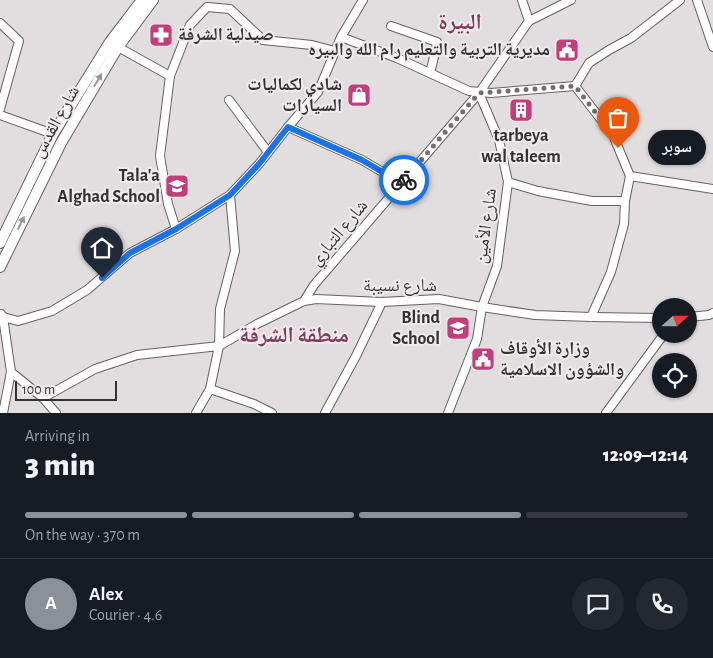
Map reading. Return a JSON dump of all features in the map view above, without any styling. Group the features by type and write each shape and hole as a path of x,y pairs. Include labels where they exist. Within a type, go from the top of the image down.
{"main road":[{"name":"شارع القدس","path":"0,243 53,134 142,0"},
{"name":"شارع القدس","path":"0,267 61,142 114,44 153,0"}],"street":[{"path":"2,413 11,372 1,315 18,321 52,311 87,290 130,253 176,229 230,195 259,164 318,92 341,37 364,0"},
{"path":"522,0 529,21 571,0"},
{"path":"575,86 589,63 632,38 680,0"},
{"path":"697,0 713,47"},
{"path":"176,229 168,204 160,156 170,76 190,26 207,7 230,9 263,40 312,45 335,51"},
{"name":"شارع التباري","path":"304,301 314,285 479,93 529,21"},
{"path":"0,24 19,41 0,109"},
{"path":"391,26 437,42 430,73"},
{"path":"341,37 396,58 469,91 479,93 575,86"},
{"path":"114,44 170,76"},
{"path":"575,86 613,135 630,176 625,201 624,224 611,272 591,317"},
{"name":"شارع الأمين","path":"479,93 499,140 508,182 497,266 482,307"},
{"path":"230,100 268,152"},
{"path":"0,115 53,134"},
{"path":"288,127 362,160 401,183"},
{"path":"630,176 713,190"},
{"path":"508,182 538,191 592,201 625,201"},
{"path":"196,413 210,389 219,346 220,309 236,251 230,195"},
{"name":"شارع نسيبة","path":"219,346 257,324 304,301 316,299 382,302 439,299 482,307"},
{"path":"325,413 356,356 382,302"},
{"path":"448,413 477,340 482,307 535,315 652,318"},
{"path":"698,316 713,313"},
{"path":"610,411 658,343"},
{"path":"43,398 95,370 137,355 219,346"},
{"path":"11,372 43,398 56,413"},
{"path":"210,389 254,404 272,413"}],"way so far":[{"path":"404,180 479,93 575,86 613,135 618,148"}],"place":[{"name":"صيدلية الشرفة","path":"161,35"},
{"name":"مديرية التربية والتعليم رام الله والبيره","path":"567,50"},
{"name":"شادي لكماليات السيارات","path":"359,95"},
{"name":"tarbeya wal taleem","path":"521,110"},
{"name":"سوبر","path":"618,148"},
{"name":"Tala'a Alghad School","path":"177,186"},
{"name":"Blind School","path":"458,328"},
{"name":"وزارة الأوقاف والشؤون الاسلامية","path":"483,359"}],"district":[{"name":"البيرة","path":"460,22"},
{"name":"منطقة الشرفة","path":"294,335"}],"route":[{"path":"102,278 130,253 176,229 230,195 259,164 288,127 362,160 401,183 404,180"}]}
